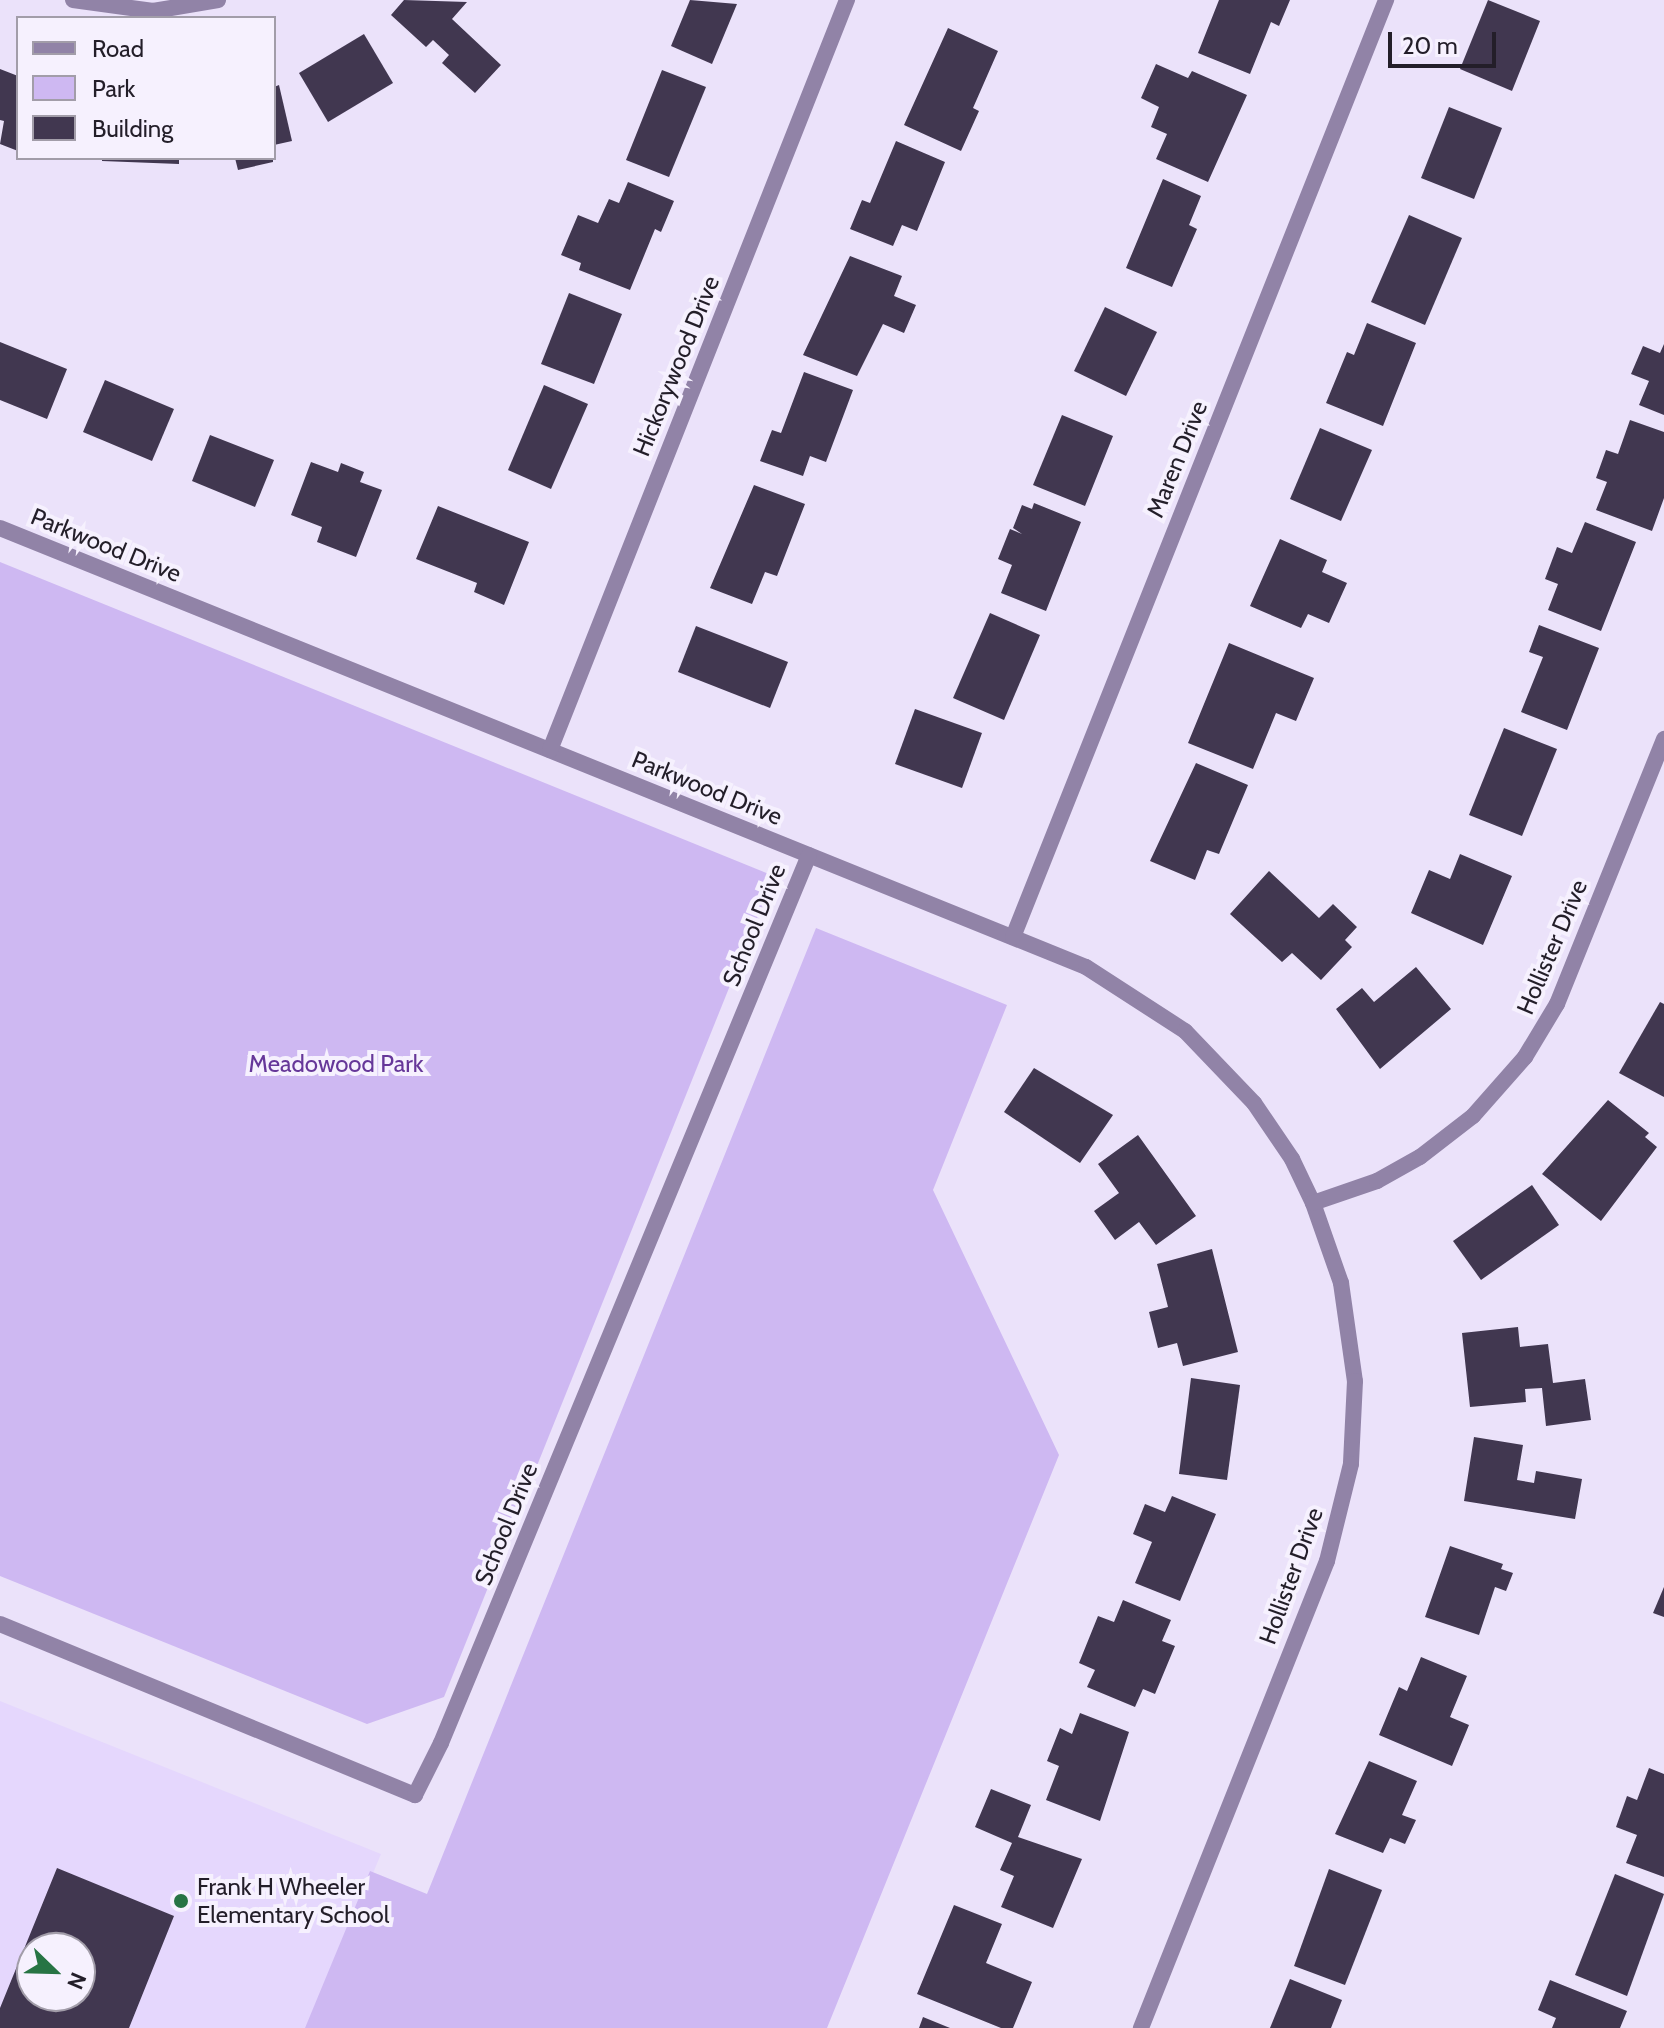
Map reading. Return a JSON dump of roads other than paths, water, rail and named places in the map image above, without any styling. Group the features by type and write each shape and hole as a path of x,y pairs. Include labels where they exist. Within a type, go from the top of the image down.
{"street":[{"path":"73,0 153,11 218,0"},
{"name":"Hickorywood Drive","path":"550,750 847,0"},
{"name":"Maren Drive","path":"1013,937 1386,0"},
{"name":"Parkwood Drive","path":"0,528 1013,937 1105,978 1185,1031 1254,1103 1292,1159 1313,1203"},
{"name":"Hollister Drive","path":"1141,2028 1341,1514 1351,1464 1355,1381 1341,1283 1313,1203 1377,1181 1420,1157 1473,1116 1525,1057 1557,1004 1664,739"},
{"name":"School Drive","path":"0,1624 415,1795 447,1729 809,855"}],"place":[{"name":"Frank H Wheeler Elementary School","path":"181,1901"}],"park label":[{"name":"Meadowood Park","path":"336,1064"}]}
